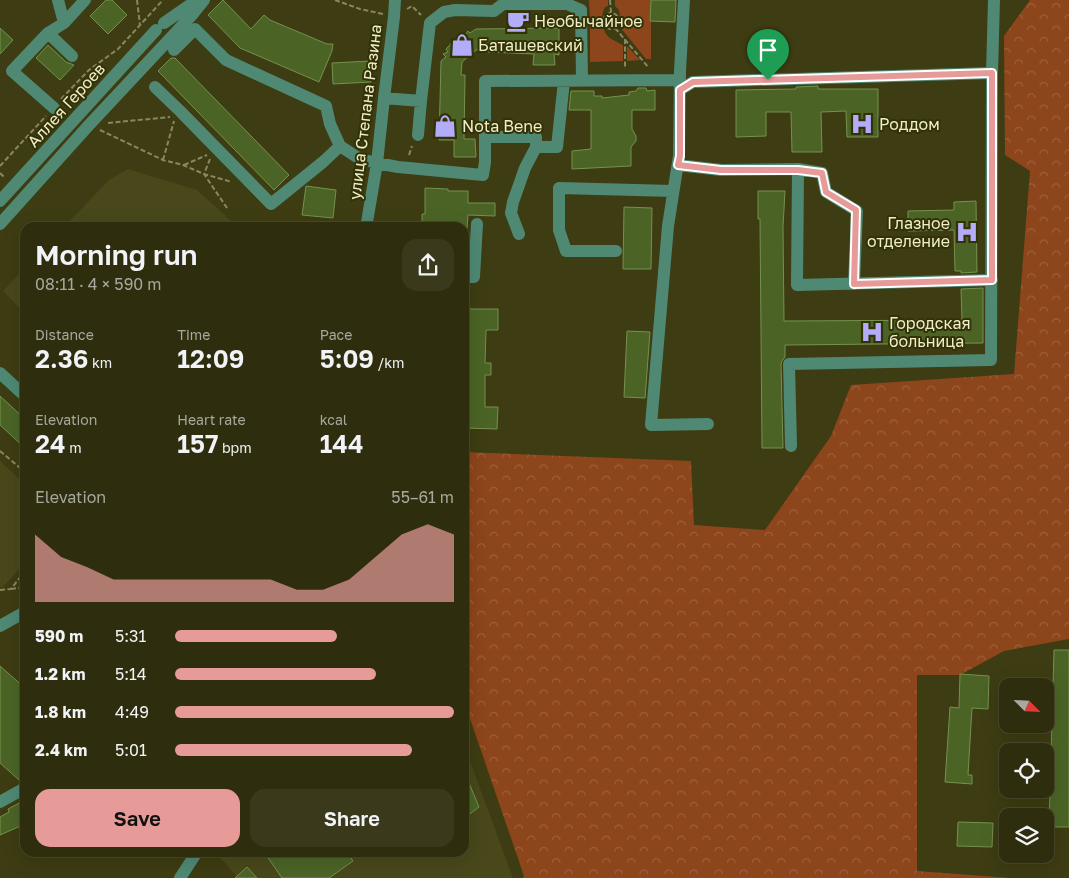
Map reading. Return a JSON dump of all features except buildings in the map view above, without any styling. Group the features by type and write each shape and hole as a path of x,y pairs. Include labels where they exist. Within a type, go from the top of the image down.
{"street":[{"path":"58,0 64,23"},
{"path":"54,108 12,71 48,33 64,23 84,0"},
{"name":"Аллея Героев","path":"0,202 160,27 197,0"},
{"path":"0,224 204,0"},
{"name":"улица Степана Разина","path":"367,222 377,163 395,0"},
{"path":"684,0 680,85 680,156 668,226 651,425 708,424"},
{"path":"791,446 789,364 991,360 994,0"},
{"path":"418,135 430,23 444,12 455,10 494,11 503,4 567,2 581,10 582,80"},
{"path":"174,50 195,29 226,60 326,106 330,124 340,146 360,158 406,168 484,175 485,81 660,80 680,85 693,82 992,73"},
{"path":"48,33 72,56"},
{"path":"536,147 557,147 564,81"},
{"path":"155,87 272,204 340,146"},
{"path":"384,98 421,101"},
{"path":"485,137 536,137 536,147 525,168 511,213 519,234"},
{"path":"678,165 721,170 798,170 822,173 826,192 856,210 854,284"},
{"path":"798,170 797,286 992,280"},
{"path":"616,251 566,251 559,230 559,188 673,191"},
{"path":"469,277 474,277 477,224"},
{"path":"0,373 20,391"},
{"path":"0,626 20,615"},
{"path":"0,802 20,791"},
{"path":"180,878 194,857"}],"path":[{"path":"137,0 140,26"},
{"path":"0,166 89,70 118,49 163,0"},
{"path":"335,0 360,9 394,17 412,6 421,15"},
{"path":"610,0 611,13"},
{"path":"611,13 618,17 618,23 615,28 610,30 604,23 604,18 607,14 611,13"},
{"path":"615,28 660,80"},
{"path":"625,39 625,80"},
{"path":"63,98 79,114"},
{"path":"108,123 175,116 163,160"},
{"path":"89,125 163,160 243,185 252,185"},
{"path":"406,168 410,149 418,135"},
{"path":"183,165 211,154 204,174"},
{"path":"204,174 227,208"},
{"path":"0,451 20,468"},
{"path":"10,589 20,578"},
{"path":"0,590 20,588"}],"shaded area":[{"path":"128,169 197,190 232,222 69,222 109,180"},
{"path":"20,273 20,309 3,291"},
{"path":"0,461 20,479 20,568 3,587 0,587"},
{"path":"469,759 513,878 238,878 220,857 469,857"}],"green space":[{"path":"589,0 608,0 608,6 605,7 602,18 590,18"},
{"path":"615,0 651,0 651,59 646,59 620,27 619,10 615,6"},
{"path":"1030,0 1069,0 1069,639 1004,651 960,675 917,675 917,871 1011,878 523,878 524,876 469,716 469,452 691,461 694,525 765,530 831,436 851,385 1014,374 1030,171 1005,155 1004,36"},
{"path":"603,25 607,35 623,45 623,61 590,62 590,27 602,27"},
{"path":"627,46 640,60 627,61"}],"place":[{"name":"Необычайное","path":"518,21"},
{"name":"Баташевский","path":"462,45"},
{"name":"Роддом","path":"862,124"},
{"name":"Nota Bene","path":"445,126"},
{"name":"Глазное отделение","path":"967,232"},
{"name":"Городская больница","path":"872,332"}],"route":[{"path":"992,73 992,280 854,284 856,210 826,192 822,173 798,170 721,170 678,165 680,156 680,90 693,82 768,80 992,73"}]}
